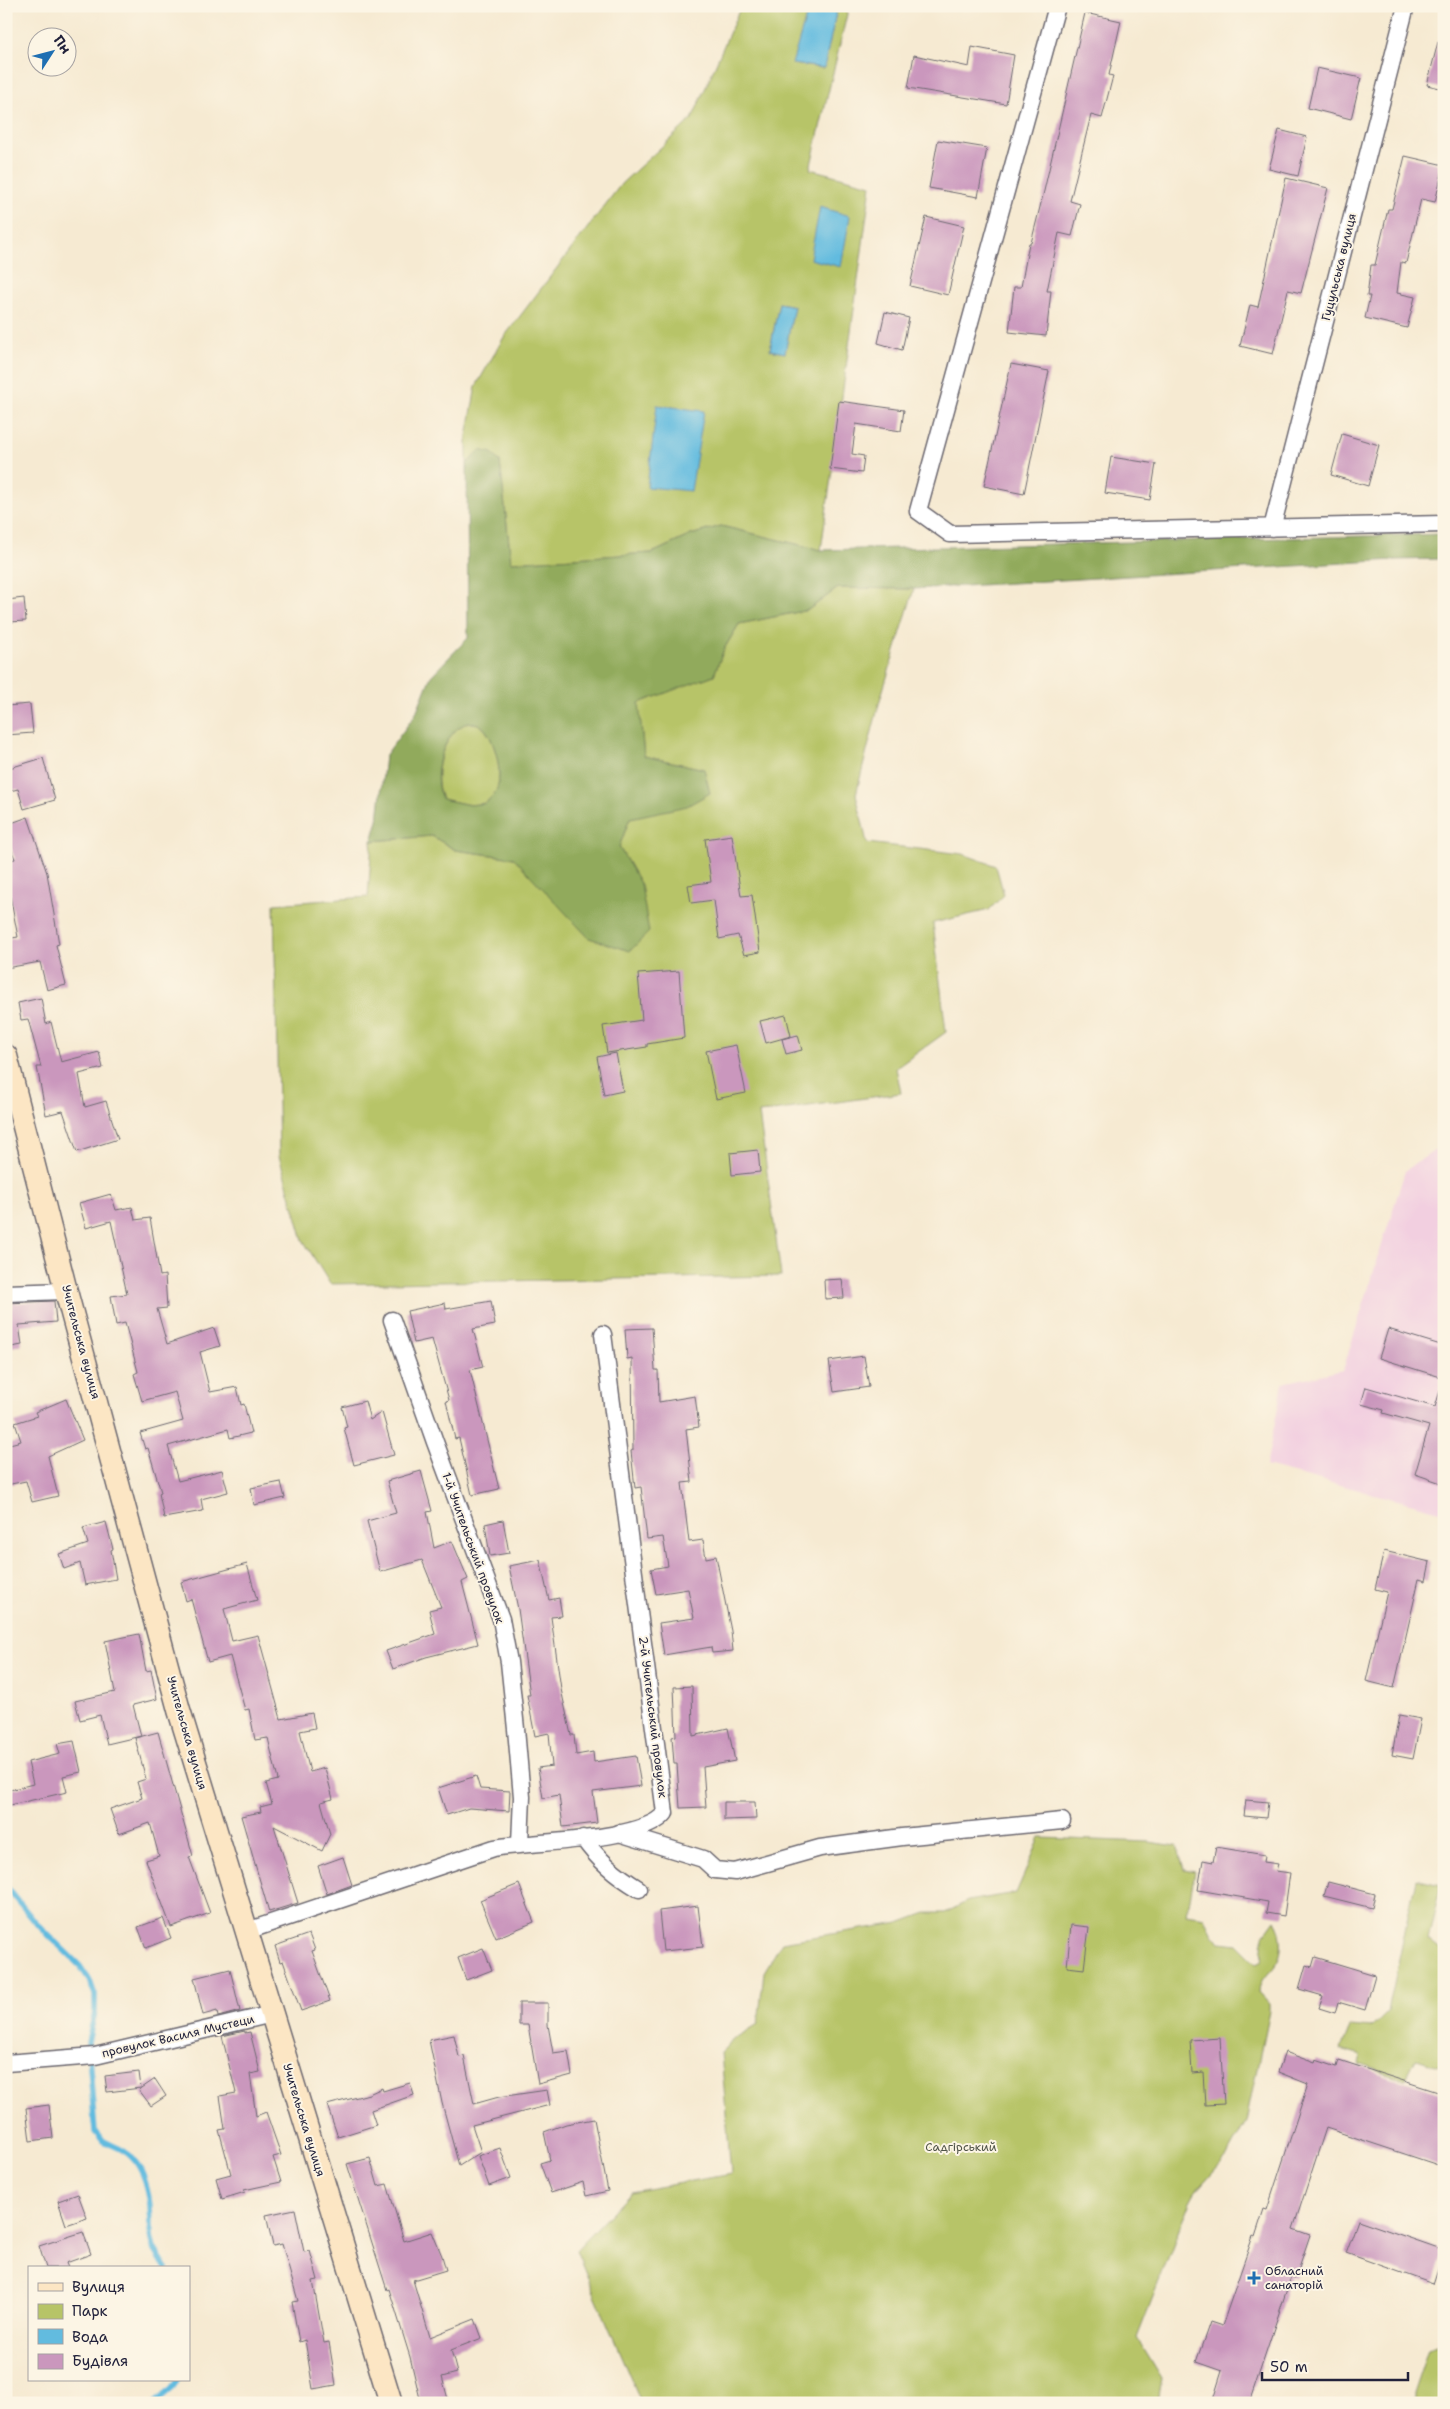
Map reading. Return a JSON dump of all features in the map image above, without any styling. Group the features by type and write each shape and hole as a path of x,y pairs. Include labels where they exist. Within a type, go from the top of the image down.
{"main road":[{"name":"Учительська вулиця","path":"6,1056 66,1291 180,1710 391,2403"}],"street":[{"path":"1057,6 918,511 950,534 1444,524"},
{"name":"Гуцульська вулиця","path":"1272,528 1406,6"},
{"path":"6,1293 66,1291"},
{"name":"1-й Учительський провулок","path":"392,1320 438,1452 501,1619 509,1662 522,1797 520,1843"},
{"name":"2-й Учительський провулок","path":"247,1931 465,1857 520,1843 583,1838 646,1827 660,1821 665,1813 603,1334"},
{"path":"617,1833 703,1859 715,1870 735,1872 820,1848 902,1837 1062,1821"},
{"path":"583,1838 598,1859 616,1875 639,1889"},
{"name":"провулок Василя Мустеци","path":"6,2063 90,2056 272,2014"}],"shaded area":[{"path":"1444,1144 1444,1512 1266,1466 1283,1383 1343,1370 1405,1171"}],"green space":[{"path":"741,6 809,6 793,64 823,68 837,10 823,6 849,6 810,169 871,185 821,550 721,526 691,535 652,553 511,562 500,462 480,450 467,464 467,437 476,386 504,337 622,183 692,119","holes":["779,303 794,306 785,353 770,350"]},
{"path":"480,450 492,453 500,462 511,562 652,553 691,535 721,526 821,550 1444,534 1444,559 1394,560 914,589 838,588 808,610 739,624 724,649 714,675 639,703 644,756 704,769 710,793 687,806 630,818 619,847 641,885 649,932 630,951 589,938 514,858 455,850 432,836 372,841 378,820 385,756 415,715 431,676 468,638 467,464","holes":["468,722 480,725 490,737 497,756 499,775 496,791 486,803 470,805 442,799 438,782 439,764 445,746 458,728"]},
{"path":"838,588 914,589 880,700 856,794 867,843 963,854 996,866 1004,895 989,910 933,923 946,1032 896,1068 901,1093 759,1113 781,1276 330,1284 303,1240 279,1156 274,904 368,897 372,841 432,836 455,850 514,858 537,881 641,885 619,847 630,818 655,812 704,769 644,756 638,702 714,675 724,649 739,624 808,610"},
{"path":"468,722 480,725 490,737 497,756 499,775 496,791 486,803 470,805 442,799 438,782 441,755 449,738 456,730"},
{"name":"Садгірський","path":"1040,1838 1149,1842 1177,1846 1184,1869 1195,1871 1187,1914 1204,1917 1212,1934 1221,1942 1237,1944 1256,1963 1262,1960 1264,1935 1275,1920 1279,1930 1281,1947 1279,1958 1262,1980 1259,1988 1259,1993 1269,2004 1269,2011 1246,2122 1227,2156 1195,2192 1190,2201 1137,2338 1162,2379 1158,2403 641,2403 576,2250 631,2192 731,2174 721,2052 737,2037 758,2024 764,1972 782,1942 899,1923 926,1913 945,1913 968,1901 1016,1893"},
{"path":"1416,1878 1441,1884 1428,1940 1444,1953 1444,2068 1416,2059 1406,2079 1359,2064 1361,2055 1341,2049 1350,2026 1372,2028 1388,2012"},
{"path":"1444,2307 1444,2403 1413,2403 1413,2393 1428,2348 1439,2344"}],"water":[{"path":"809,6 837,9 824,68 792,64"},
{"path":"820,207 850,216 841,267 810,259"},
{"path":"779,303 794,306 785,353 770,350"},
{"path":"657,405 704,411 691,491 647,487"}],"building":[{"path":"1085,13 1121,21 1109,75 1113,76 1102,118 1091,115 1070,201 1080,204 1072,236 1059,233 1047,291 1051,291 1046,336 1009,332 1014,287 1021,287 1029,243 1031,243 1044,191"},
{"path":"1438,42 1444,43 1444,89 1427,85"},
{"path":"972,47 1014,55 1006,104 908,88 914,55 969,67"},
{"path":"1317,68 1361,78 1351,119 1308,108"},
{"path":"1279,130 1307,137 1298,176 1269,169"},
{"path":"938,140 987,148 978,197 929,188"},
{"path":"1405,156 1444,165 1435,202 1421,199 1406,263 1401,262 1397,293 1415,297 1407,328 1365,318 1370,296 1367,296 1371,265 1375,265 1388,209 1392,209"},
{"path":"1286,178 1328,188 1301,293 1288,290 1273,354 1240,346 1250,305 1258,307"},
{"path":"926,217 964,226 948,295 910,286"},
{"path":"885,312 909,318 902,350 878,343"},
{"path":"1011,364 1049,371 1024,494 984,486"},
{"path":"839,401 904,410 901,431 856,424 852,454 864,456 862,473 830,469"},
{"path":"1342,434 1379,445 1368,486 1331,475"},
{"path":"1111,457 1156,464 1150,500 1105,493"},
{"path":"24,598 26,621 9,622 7,600"},
{"path":"30,704 33,733 6,735 6,706"},
{"path":"43,758 55,800 24,809 18,789 6,792 6,769"},
{"path":"28,817 47,873 59,944 56,945 66,985 47,990 40,962 6,968 6,939 18,937 6,875 6,861 15,859 6,835 6,825"},
{"path":"732,835 741,896 752,895 760,952 744,955 738,935 719,939 714,900 691,903 688,885 711,882 705,839"},
{"path":"679,971 684,1038 647,1044 647,1047 607,1053 603,1026 642,1020 638,974"},
{"path":"41,998 46,1024 51,1022 61,1062 99,1052 103,1068 79,1074 85,1107 106,1101 118,1139 77,1152 63,1111 46,1115 37,1067 41,1067 28,1019 21,1020 18,1003"},
{"path":"786,1015 791,1036 766,1043 760,1021"},
{"path":"798,1035 802,1050 786,1054 782,1039"},
{"path":"736,1045 746,1093 716,1099 706,1051"},
{"path":"616,1053 623,1091 604,1095 597,1057"},
{"path":"758,1150 760,1172 732,1175 730,1153"},
{"path":"111,1194 116,1210 132,1207 135,1220 150,1218 160,1276 165,1275 167,1308 157,1309 167,1344 214,1328 220,1346 200,1352 210,1392 237,1387 241,1405 244,1404 251,1433 230,1438 228,1429 168,1446 178,1481 222,1470 228,1492 201,1499 203,1511 164,1518 159,1493 161,1492 148,1448 145,1449 140,1433 183,1421 175,1392 142,1401 134,1374 138,1372 125,1323 116,1325 111,1296 127,1294 111,1221 86,1228 79,1203"},
{"path":"842,1279 844,1298 825,1299 824,1280"},
{"path":"54,1301 56,1322 19,1325 22,1345 6,1348 6,1303"},
{"path":"491,1301 495,1325 473,1329 483,1367 470,1370 499,1489 472,1495 459,1438 455,1439 446,1401 449,1400 432,1339 414,1343 407,1311 445,1303 446,1309"},
{"path":"652,1328 655,1370 658,1370 659,1402 695,1396 699,1427 686,1429 692,1482 682,1483 689,1542 703,1540 706,1558 716,1556 731,1631 733,1651 712,1653 711,1647 664,1655 659,1623 694,1618 688,1589 656,1594 651,1569 668,1566 663,1537 647,1539 641,1487 635,1488 631,1451 633,1450 632,1358 627,1359 625,1329"},
{"path":"1388,1329 1444,1346 1444,1378 1379,1358"},
{"path":"864,1356 869,1387 834,1392 829,1361"},
{"path":"1366,1387 1435,1407 1440,1391 1444,1392 1444,1484 1415,1474 1429,1426 1383,1413 1384,1410 1361,1404"},
{"path":"66,1399 83,1440 48,1456 58,1496 32,1502 26,1481 6,1485 6,1445 21,1441 15,1423 37,1416 35,1412"},
{"path":"365,1401 370,1420 382,1412 394,1455 354,1465 344,1428 347,1427 342,1407"},
{"path":"421,1471 432,1511 427,1512 434,1548 452,1541 468,1579 462,1582 478,1644 426,1657 393,1669 386,1651 435,1634 429,1610 441,1607 422,1560 380,1572 367,1521 396,1513 387,1481"},
{"path":"281,1482 285,1498 254,1505 251,1488"},
{"path":"503,1520 509,1553 490,1556 485,1524"},
{"path":"106,1522 113,1549 111,1550 116,1579 85,1585 80,1563 64,1569 59,1554 88,1544 83,1528"},
{"path":"1384,1551 1430,1562 1426,1581 1419,1579 1394,1688 1366,1681 1387,1592 1375,1589"},
{"path":"540,1560 549,1600 559,1598 562,1616 551,1617 561,1689 571,1735 574,1735 576,1755 593,1752 594,1762 636,1756 641,1786 593,1792 597,1823 563,1827 559,1795 543,1798 538,1768 552,1766 549,1733 535,1736 527,1695 530,1695 518,1609 509,1566"},
{"path":"247,1564 257,1600 224,1609 232,1641 258,1635 281,1719 312,1713 315,1728 300,1731 310,1772 325,1768 333,1799 321,1802 330,1834 322,1851 274,1826 298,1903 269,1912 241,1816 261,1812 260,1807 272,1804 266,1783 278,1780 268,1738 255,1740 249,1709 245,1710 230,1656 208,1662 191,1599 186,1601 181,1582"},
{"path":"139,1634 146,1671 151,1670 157,1699 133,1705 141,1736 107,1744 100,1715 80,1720 75,1701 115,1692 105,1641"},
{"path":"692,1686 693,1736 728,1728 735,1761 703,1767 706,1807 680,1808 677,1764 674,1764 672,1737 676,1736 674,1687"},
{"path":"1399,1715 1421,1719 1413,1759 1392,1755"},
{"path":"158,1732 193,1856 189,1857 210,1913 171,1927 146,1860 159,1856 150,1823 119,1834 110,1809 142,1798 137,1782 146,1779 135,1738"},
{"path":"74,1741 81,1772 63,1776 67,1792 6,1806 6,1791 33,1784 28,1762 60,1754 57,1744"},
{"path":"476,1776 480,1789 510,1791 509,1811 469,1808 447,1815 438,1788"},
{"path":"1246,1800 1268,1802 1266,1818 1244,1816"},
{"path":"724,1802 755,1802 756,1819 724,1820"},
{"path":"1216,1847 1265,1855 1264,1862 1278,1864 1276,1871 1290,1873 1284,1916 1266,1913 1268,1902 1198,1890 1203,1860 1213,1862"},
{"path":"343,1857 352,1885 327,1894 318,1866"},
{"path":"1328,1882 1375,1894 1372,1908 1324,1896"},
{"path":"519,1884 534,1922 496,1938 480,1900"},
{"path":"698,1906 703,1947 663,1951 659,1911"},
{"path":"163,1918 171,1938 146,1948 138,1927"},
{"path":"1071,1925 1089,1927 1084,1969 1067,1967"},
{"path":"309,1934 315,1950 312,1951 330,2001 301,2011 283,1961 280,1962 275,1946"},
{"path":"483,1948 492,1970 466,1980 458,1958"},
{"path":"1315,1957 1375,1975 1365,2010 1338,2002 1335,2013 1319,2008 1323,1996 1299,1989 1306,1965 1312,1967"},
{"path":"230,1969 240,2011 218,2017 217,2011 203,2015 194,1978"},
{"path":"519,2003 548,2003 548,2025 553,2053 568,2051 572,2075 538,2084 528,2025 519,2025"},
{"path":"245,2031 245,2033 250,2032 260,2072 250,2074 256,2116 266,2112 281,2155 273,2157 281,2182 244,2190 245,2192 222,2199 216,2178 231,2174 219,2130 225,2129 220,2096 236,2093 222,2036"},
{"path":"454,2035 459,2057 464,2056 474,2104 499,2097 547,2090 550,2105 472,2125 481,2152 459,2166 442,2103 429,2040"},
{"path":"1220,2038 1224,2104 1205,2105 1203,2072 1192,2073 1190,2040"},
{"path":"1285,2052 1315,2063 1316,2060 1337,2067 1339,2060 1444,2094 1444,2167 1326,2128 1293,2229 1310,2235 1295,2279 1291,2277 1249,2403 1212,2403 1222,2371 1196,2362 1210,2322 1222,2326 1253,2236 1255,2237 1264,2209 1267,2210 1308,2084 1278,2072"},
{"path":"139,2072 141,2088 107,2092 105,2076"},
{"path":"155,2079 166,2096 151,2106 139,2090"},
{"path":"410,2083 414,2095 371,2110 376,2125 338,2137 327,2105 369,2094 382,2088 383,2091"},
{"path":"49,2105 53,2138 30,2141 26,2108"},
{"path":"594,2119 608,2191 586,2196 583,2182 551,2193 540,2163 550,2160 544,2132 566,2124"},
{"path":"500,2148 511,2178 489,2186 478,2156"},
{"path":"370,2158 378,2186 387,2184 404,2241 432,2232 442,2256 446,2270 413,2280 430,2337 475,2319 482,2338 451,2350 457,2373 442,2377 449,2403 421,2403 410,2357 389,2289 387,2290 347,2164"},
{"path":"78,2194 87,2218 66,2225 58,2201"},
{"path":"295,2209 304,2252 310,2251 318,2280 313,2281 324,2343 329,2342 336,2385 313,2389 305,2340 299,2342 292,2302 298,2301 282,2244 273,2246 266,2215"},
{"path":"1358,2220 1444,2250 1433,2284 1346,2253"},
{"path":"83,2232 91,2254 66,2263 67,2266 45,2266 39,2246"}],"waterway":[{"path":"6,1886 36,1923 80,1966 90,1981 95,1995 95,2012 88,2042 95,2132 105,2141 124,2151 139,2167 147,2187 151,2231"},
{"path":"151,2236 154,2249 165,2266"},
{"path":"155,2403 172,2389 176,2382"}],"place":[{"name":"Обласний санаторій","path":"1254,2278"}]}
